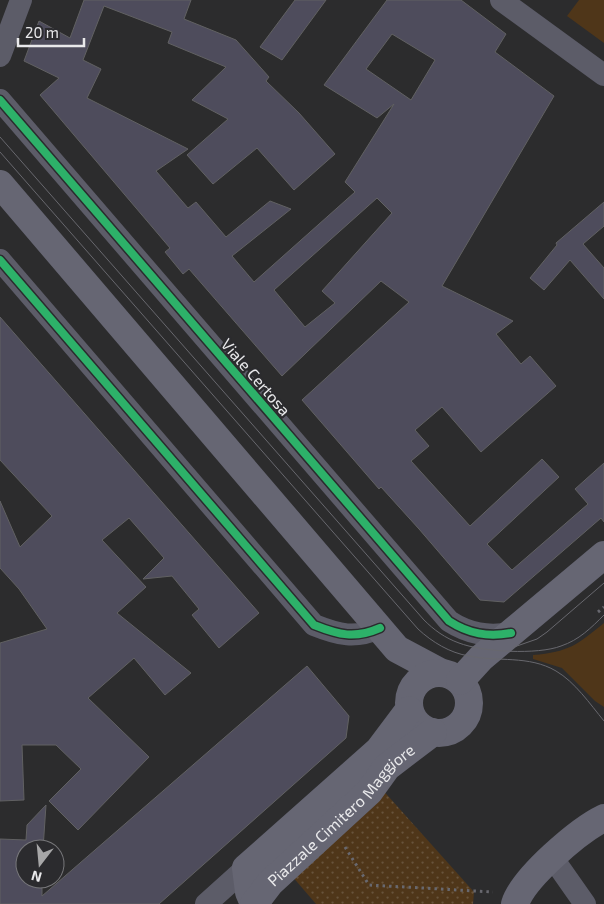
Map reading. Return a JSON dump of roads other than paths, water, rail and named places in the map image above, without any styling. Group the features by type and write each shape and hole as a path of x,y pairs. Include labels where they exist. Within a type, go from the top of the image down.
{"main road":[{"path":"0,184 397,649 451,677 466,691 469,702 464,719 450,730 433,732 420,727 410,701 397,649"},
{"path":"410,701 422,677 451,677 480,658 604,554"},
{"name":"Piazzale Cimitero Maggiore","path":"410,701 379,750 246,868 249,892 254,904 270,883 369,792 387,767 433,732"},
{"path":"506,896 527,882 552,857 599,828"}],"street":[{"path":"0,56 21,0"},
{"path":"501,0 604,75"},
{"name":"Viale Certosa","path":"0,100 449,621 463,630 475,633 497,636 511,633"},
{"path":"0,260 314,626 336,634 364,635 380,628"},
{"path":"552,857 585,904"},
{"name":"Piazzale Cimitero Maggiore","path":"206,904 246,868"}],"tram line":[{"path":"0,137 424,620 436,630 454,641 481,649 539,651 561,646 579,637 604,615"},
{"path":"0,152 418,629 442,646 462,655 524,661 546,666 556,671 576,687 604,721"},
{"path":"514,647 537,639 547,632 604,583"}]}
